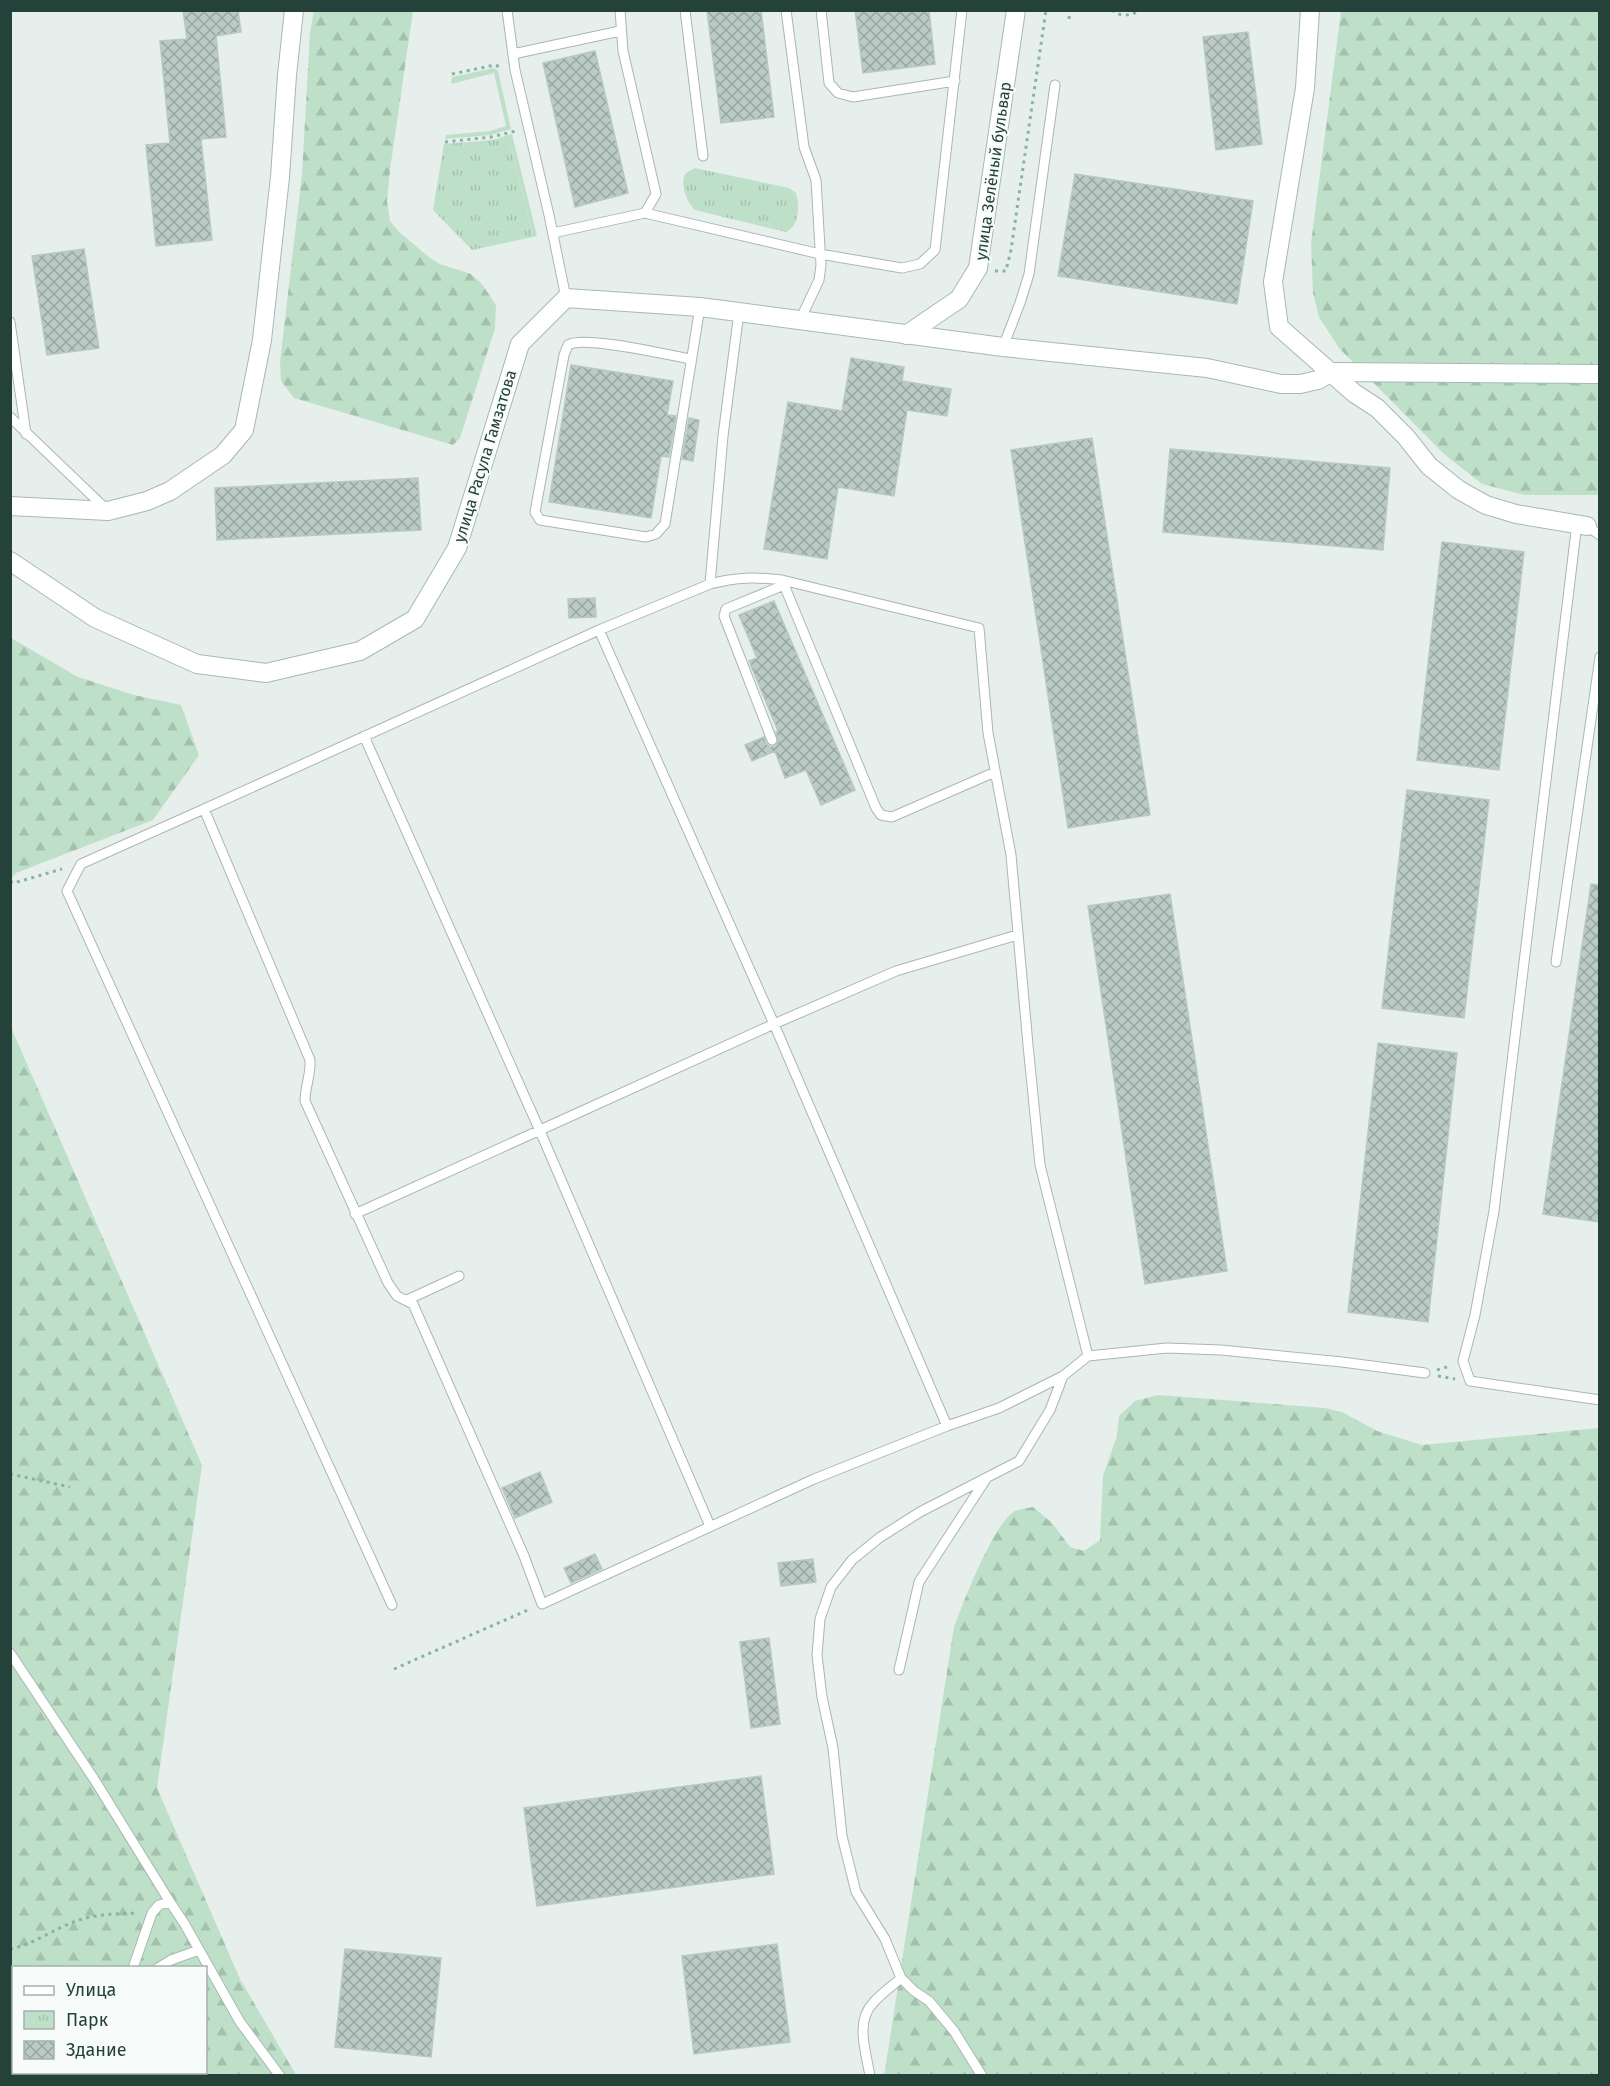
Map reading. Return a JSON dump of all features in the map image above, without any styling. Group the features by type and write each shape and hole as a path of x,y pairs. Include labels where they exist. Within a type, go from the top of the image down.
{"main road":[{"path":"10,506 108,511 147,501 170,491 223,454 244,430 262,340 280,177 294,10"},
{"name":"улица Зелёный бульвар","path":"906,335 959,299 978,268 1016,10"},
{"path":"1310,10 1305,88 1272,282 1278,327 1354,393 1377,408 1406,437 1429,466 1459,490 1486,505 1516,514 1588,528"},
{"path":"566,297 739,312 1003,347 1207,368 1281,384 1300,384 1318,380 1331,372 1599,374"},
{"name":"улица Расула Гамзатова","path":"10,561 96,618 197,663 266,673 360,651 415,619 457,548 520,344 566,297"}],"lane":[{"path":"507,10 513,54 566,297"},
{"path":"620,10 623,51 656,194 645,213"},
{"path":"685,10 704,156"},
{"path":"786,10 804,147 816,180 820,254 819,280 800,320"},
{"path":"821,10 830,83 838,93 853,97 955,81"},
{"path":"553,233 645,213 820,254 902,268 920,264 935,250 962,10"},
{"path":"513,54 620,31"},
{"path":"1003,347 1029,274 1055,85"},
{"path":"690,359 606,344 578,341 568,345 535,512 540,520 646,537 656,534 665,524 699,308"},
{"path":"711,584 723,436 739,312"},
{"path":"10,322 26,434"},
{"path":"10,417 108,511"},
{"path":"1588,528 1494,1211 1475,1315 1463,1361 1470,1381 1599,1400"},
{"path":"392,1605 67,891 81,864 599,630 711,584 733,578 748,577 783,582 979,628 988,733 1009,836 1040,1165 1088,1356"},
{"path":"772,740 724,616 726,609 783,582"},
{"path":"783,582 876,808 881,814 892,817 995,772"},
{"path":"599,630 774,1024 947,1426"},
{"path":"1556,962 1599,657"},
{"path":"364,736 540,1131 710,1526"},
{"path":"204,809 310,1060 311,1073 305,1087 305,1101 388,1283 397,1296 413,1304 524,1556 542,1604 814,1479 947,1426 999,1408 1063,1376 1088,1356 1167,1348 1221,1350 1342,1362 1425,1374"},
{"path":"356,1214 896,971 1017,934"},
{"path":"407,1300 459,1276"},
{"path":"982,2076 954,2031 929,2001 901,1978 885,1939 856,1892 842,1836 833,1748 822,1697 817,1656 820,1619 831,1587 852,1560 879,1538 920,1512 1019,1461 1050,1410 1063,1376"},
{"path":"899,1671 919,1582 987,1477"},
{"path":"10,1653 94,1779 199,1950 240,2022 280,2076"},
{"path":"135,1966 152,1912 159,1905 170,1902"},
{"path":"161,1966 199,1950"},
{"path":"870,2076 863,2037 863,2018 872,2004 901,1978"}],"path":[{"path":"989,271 1006,271 1046,10"},
{"path":"1069,20 1070,10"},
{"path":"1112,10 1117,15 1130,15 1142,10"},
{"path":"452,74 495,65 501,70"},
{"path":"445,142 491,137 516,131 518,141"},
{"path":"10,881 14,883 81,864"},
{"path":"1425,1374 1463,1361"},
{"path":"1425,1374 1470,1381"},
{"path":"10,1474 70,1487"},
{"path":"394,1669 542,1604"},
{"path":"10,1949 22,1947 44,1935 93,1916 152,1912"}],"green space":[{"path":"314,10 413,11 390,170 387,201 390,221 399,232 430,258 440,264 471,274 482,284 496,305 495,328 460,438 453,445 294,398 281,381 280,362 302,174 310,33"},
{"path":"1341,11 1599,11 1599,495 1525,495 1482,484 1444,454 1339,348 1319,317 1313,293 1311,243"},
{"path":"494,68 498,71 511,129 491,135 445,139 446,135 490,131 506,126 494,73 451,84 452,77"},
{"path":"512,134 537,236 533,237 508,135"},
{"path":"508,135 533,237 472,250 433,210 444,144 493,140"},
{"path":"695,168 789,188 796,193 798,204 794,225 786,232 695,210 687,198 683,181 686,173"},
{"path":"11,638 78,677 134,695 181,705 199,755 153,820 16,873 11,879"},
{"path":"10,1025 202,1465 157,1788 240,1979 296,2075 11,2075"},
{"path":"1158,1395 1325,1408 1342,1412 1377,1431 1422,1445 1599,1428 1599,2075 884,2076 954,1627 964,1600 998,1530 1015,1511 1033,1507 1052,1523 1070,1547 1084,1551 1100,1540 1103,1476 1117,1436 1119,1416 1135,1401"}],"building":[{"path":"183,10 238,10 241,32 216,36 226,137 201,139 212,240 156,246 146,145 170,143 160,41 187,39"},
{"path":"707,10 761,10 774,117 721,123"},
{"path":"855,10 929,10 935,64 863,73"},
{"path":"1248,32 1262,144 1216,150 1203,37"},
{"path":"595,51 628,193 575,207 543,63"},
{"path":"1075,174 1253,201 1237,304 1058,276"},
{"path":"84,249 99,348 47,355 32,256"},
{"path":"851,358 904,367 902,381 951,389 947,416 907,410 894,496 838,487 827,559 764,549 788,402 842,411"},
{"path":"571,365 673,381 667,415 676,416 669,457 661,456 651,518 549,502"},
{"path":"689,418 699,420 693,461 682,459"},
{"path":"1092,438 1150,815 1068,828 1011,450"},
{"path":"1170,449 1390,468 1383,550 1163,532"},
{"path":"418,478 421,530 217,540 215,488"},
{"path":"1442,542 1524,552 1499,770 1417,760"},
{"path":"595,598 596,617 569,618 568,599"},
{"path":"774,601 855,790 821,805 806,770 785,778 775,751 752,761 745,745 764,737 770,747 775,746 778,742 776,732 778,731 749,661 757,658 739,615"},
{"path":"1407,790 1489,800 1464,1018 1382,1008"},
{"path":"1591,884 1599,885 1599,1222 1543,1214"},
{"path":"1170,894 1227,1271 1145,1284 1088,906"},
{"path":"1378,1043 1457,1053 1428,1322 1348,1312"},
{"path":"540,1472 552,1502 515,1518 502,1488"},
{"path":"595,1554 602,1569 571,1583 564,1568"},
{"path":"813,1559 816,1582 781,1586 778,1563"},
{"path":"769,1638 780,1724 751,1728 740,1642"},
{"path":"761,1776 774,1874 537,1906 524,1808"},
{"path":"777,1944 790,2042 694,2054 682,1956"},
{"path":"345,1949 441,1958 431,2057 335,2047"}]}
